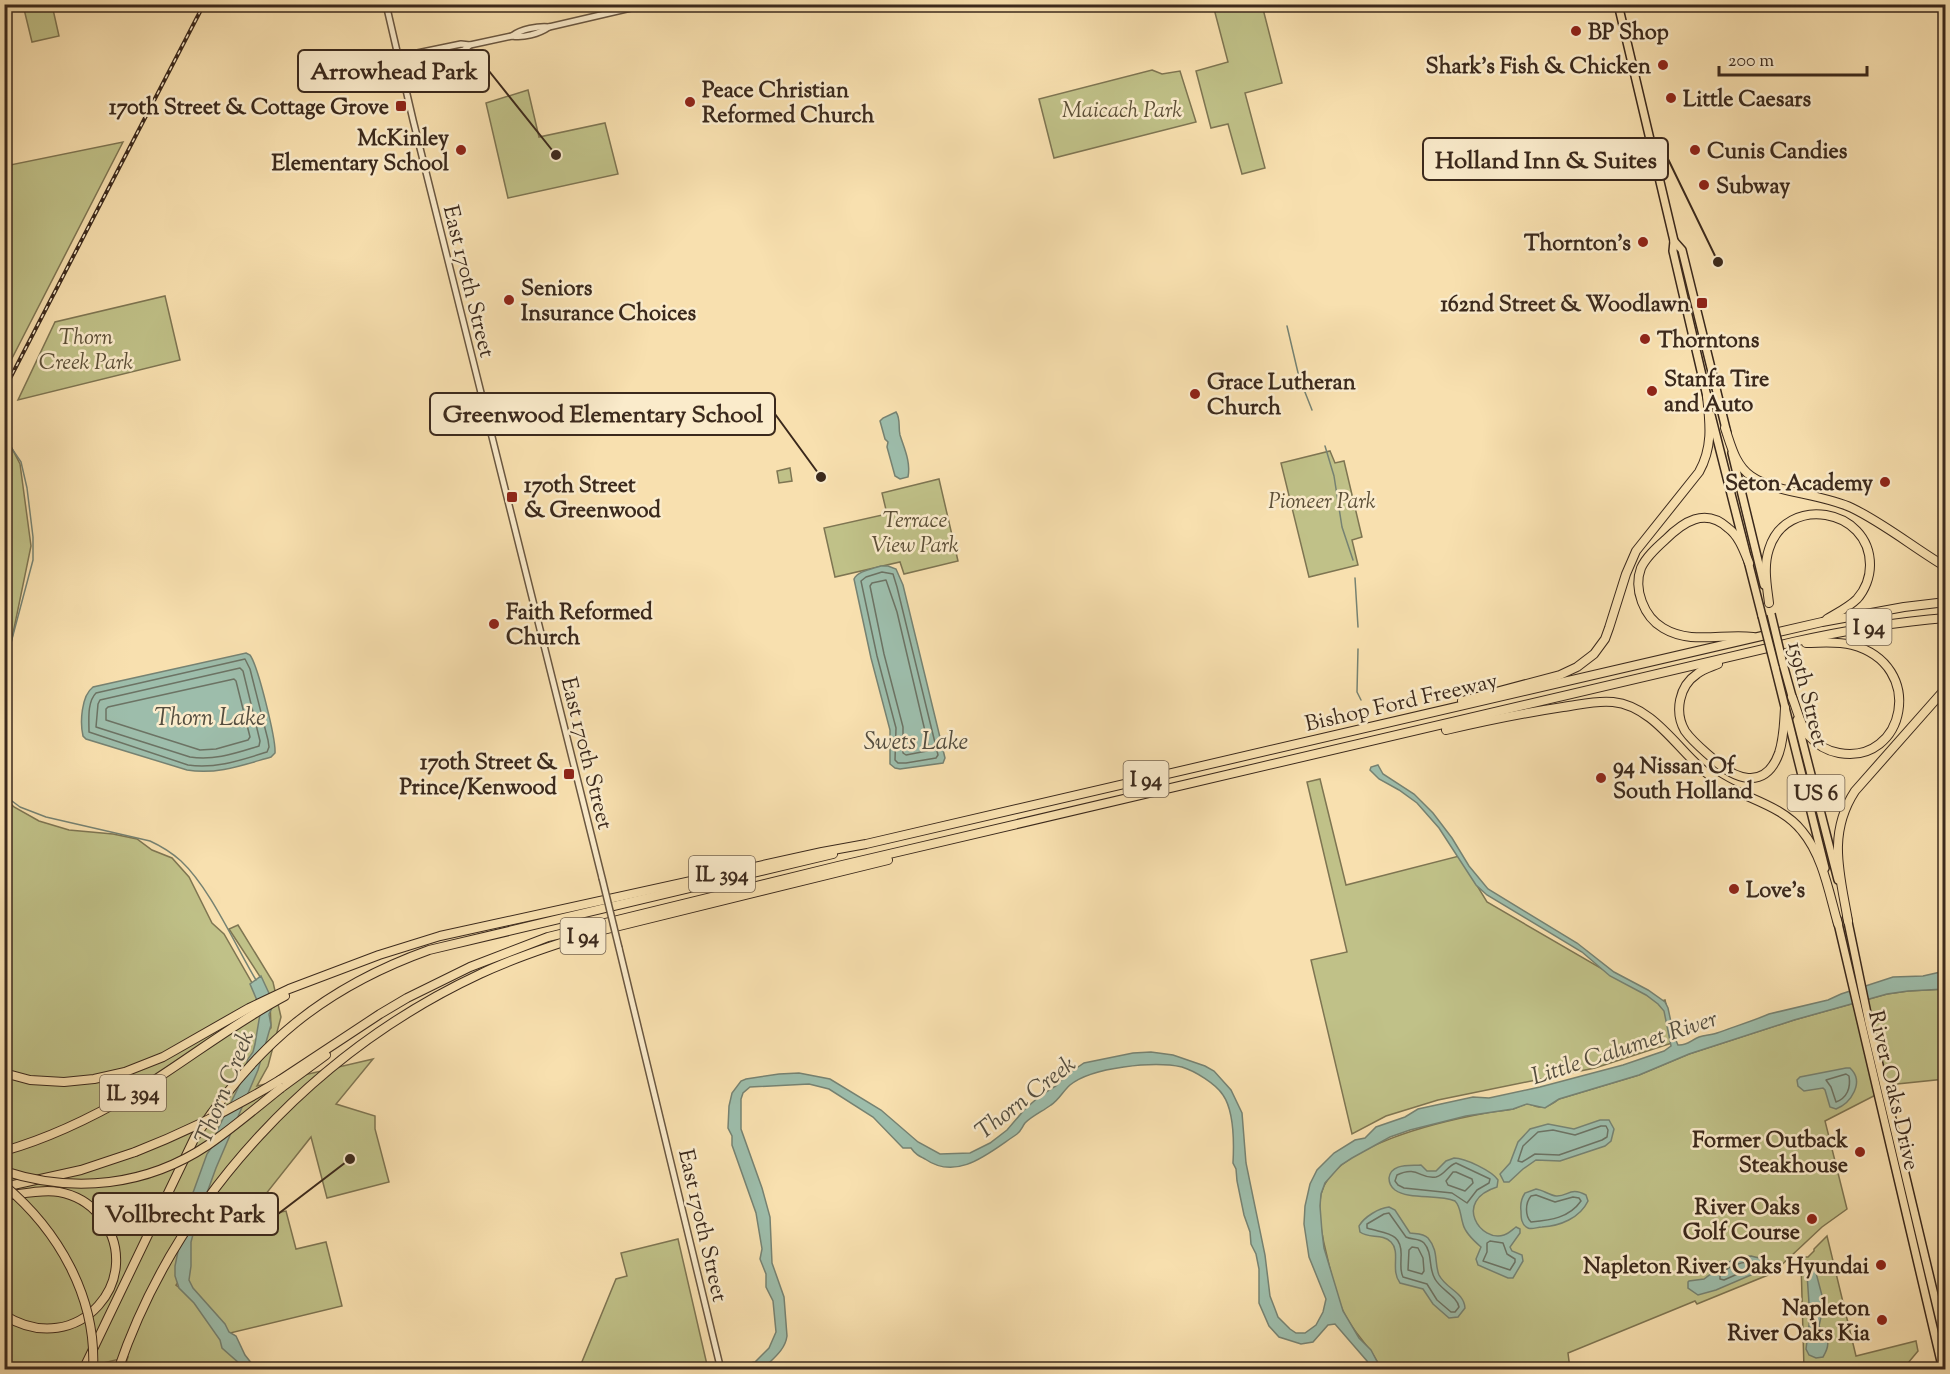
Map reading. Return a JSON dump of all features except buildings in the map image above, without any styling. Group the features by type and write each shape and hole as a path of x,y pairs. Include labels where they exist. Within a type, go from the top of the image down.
{"highway":[{"path":"1426,714 1473,697 1560,675 1577,667 1594,654 1609,628 1626,574 1636,551 1703,466 1710,442 1711,428 1707,396"},
{"path":"1725,428 1740,465 1757,480 1851,508 1946,567"},
{"path":"1769,603 1765,567 1769,548 1778,532 1799,517 1815,514 1835,516 1849,524 1862,537 1869,554 1869,572 1868,580 1859,597 1848,607 1822,622"},
{"path":"1749,563 1730,528 1711,519 1698,519 1682,525 1652,552 1641,568 1640,594 1647,612 1662,628 1673,633 1697,638 1741,635 1758,638"},
{"name":"Bishop Ford Freeway","path":"866,844 1822,622 1946,602"},
{"name":"Bishop Ford Freeway","path":"944,842 1793,642 1872,627 1946,618"},
{"path":"1792,697 1805,730 1815,741 1828,750 1845,754 1854,754 1871,748 1887,736 1897,719 1900,702 1898,685 1890,671 1884,663 1868,652 1850,645 1830,642 1793,642"},
{"path":"1738,655 1699,672 1689,681 1682,693 1679,702 1682,725 1695,742 1729,773 1746,778 1761,775 1772,766 1780,751 1785,708"},
{"path":"1848,921 1837,850 1838,832 1845,808 1855,790 1946,688"},
{"path":"1403,735 1440,731 1520,714 1590,703 1612,702 1630,706 1647,716 1698,766 1719,783 1779,811 1797,825 1815,850 1839,924"},
{"name":"IL 394","path":"4,1186 81,1170 165,1140 280,1084 380,1014 428,987 470,967 548,937 944,842"},
{"name":"I 94","path":"118,1370 155,1284 182,1238 216,1188 268,1128 312,1084 373,1036 416,1008 480,974 523,956 599,931 916,853 944,842"},
{"name":"IL 394","path":"4,1151 38,1140 100,1112 136,1092 250,1012 279,996 334,972 400,948 440,936 811,854 866,844"},
{"name":"I 94","path":"83,1370 195,1137 248,1066 286,1029 326,1000 395,963 429,951 822,857 866,844"},
{"path":"4,1073 30,1080 64,1082 94,1079 125,1072 163,1057 250,1012"},
{"path":"4,1171 62,1184 98,1184 158,1171 210,1144 280,1084"},
{"path":"4,1186 21,1199 51,1233 72,1270 81,1291 91,1336 93,1370"},
{"path":"4,1196 54,1191 69,1194 83,1201 106,1225 113,1240 116,1256 114,1276 106,1294 90,1313 77,1322 63,1328 41,1329 24,1325 4,1315"}],"main road":[{"name":"US 6","path":"1618,4 1674,240 1673,251 1749,563"},
{"name":"US 6","path":"1674,240 1682,250 1769,603"},
{"path":"1698,355 1708,353"},
{"name":"159th Street","path":"1749,563 1839,924"},
{"name":"159th Street","path":"1769,603 1848,921"},
{"name":"River Oaks Drive","path":"1848,921 1860,979 1866,1024 1943,1366"},
{"name":"River Oaks Drive","path":"1839,924 1946,1345"}],"street":[{"name":"East 170th Street","path":"386,4 620,948 721,1370"},
{"path":"398,57 461,44 470,45 543,32 549,27 648,4"},
{"path":"400,65 464,50 470,45"}],"green space":[{"path":"23,5 52,5 59,36 32,42"},
{"name":"Maicach Park","path":"1213,5 1262,5 1282,83 1245,93 1265,168 1242,174 1228,124 1211,128 1196,71 1228,62"},
{"name":"Maicach Park","path":"1152,70 1162,74 1180,71 1196,122 1054,158 1039,99"},
{"path":"528,90 539,137 605,123 618,174 508,198 486,103"},
{"path":"123,142 5,372 5,166"},
{"name":"Thorn Creek Park","path":"165,296 180,360 18,400 55,322"},
{"path":"4,433 20,464 31,546 10,648 5,656"},
{"name":"Pioneer Park","path":"1330,451 1335,463 1344,461 1362,537 1352,540 1358,565 1309,577 1281,463"},
{"path":"790,468 792,481 779,483 777,471"},
{"name":"Terrace View Park","path":"939,479 958,561 904,574 900,562 835,577 824,528 887,514 882,493"},
{"path":"1320,779 1346,885 1459,856 1487,902 1659,1002 1665,1000 1675,1042 1595,1068 1438,1100 1386,1116 1352,1134 1311,960 1347,952 1307,782"},
{"path":"5,798 14,807 39,821 69,830 113,834 137,839 152,850 172,858 189,877 212,923 224,934 259,995 263,1035 271,1028 270,1000 259,975 229,929 238,925 273,982 281,1017 268,1066 257,1086 373,1059 336,1104 375,1116 375,1129 389,1182 327,1198 311,1137 246,1219 286,1211 296,1249 326,1242 342,1306 222,1335 187,1280 188,1269 176,1285 198,1303 245,1369 124,1369 128,1357 103,1363 104,1369 5,1369"},
{"name":"River Oaks Golf Course","path":"1945,989 1945,1079 1897,1084 1825,1121 1847,1209 1822,1227 1773,1273 1697,1304 1695,1301 1568,1353 1570,1369 1381,1369 1373,1354 1348,1321 1339,1300 1323,1241 1320,1202 1321,1194 1330,1177 1346,1162 1367,1149 1392,1138 1444,1122 1513,1109 1526,1104 1537,1107 1547,1106 1559,1099 1639,1075 1689,1054 1794,1020 1887,994"},
{"name":"River Oaks Golf Course","path":"1827,1236 1856,1356 1916,1341 1918,1351 1903,1369 1804,1369 1801,1261 1808,1257"},
{"path":"678,1239 708,1369 579,1369 616,1279 627,1276 621,1253"}],"water":[{"path":"896,412 909,466 908,477 900,479 895,476 887,447 888,442 880,421"},
{"name":"Swets Lake","path":"881,566 896,569 903,585 945,758 943,763 900,769 890,764 890,730 854,579 862,572"},
{"name":"Thorn Lake","path":"246,653 250,655 253,662 266,703 275,745 275,753 271,757 219,770 187,770 86,739 83,736 84,703 93,687"},
{"path":"1378,765 1383,774 1414,794 1433,813 1469,866 1488,889 1577,943 1614,972 1665,1002 1678,1045 1684,1045 1699,1037 1715,1034 1769,1014 1828,1000 1893,977 1923,976 1945,971 1945,989 1887,994 1794,1020 1689,1054 1639,1075 1559,1099 1545,1108 1527,1104 1513,1109 1466,1116 1410,1130 1390,1137 1341,1165 1325,1183 1321,1194 1324,1248 1343,1311 1359,1338 1371,1350 1381,1369 1371,1369 1367,1361 1335,1324 1328,1325 1313,1342 1301,1344 1279,1337 1269,1326 1259,1303 1259,1269 1251,1244 1233,1163 1233,1137 1227,1102 1205,1078 1187,1069 1170,1065 1140,1065 1108,1070 1080,1079 1070,1085 1054,1103 1028,1120 1017,1134 996,1149 973,1162 950,1167 937,1165 919,1156 911,1148 903,1148 873,1117 829,1089 809,1084 750,1087 743,1093 741,1099 741,1129 770,1217 772,1263 784,1297 787,1336 781,1350 763,1369 738,1369 755,1362 769,1348 776,1332 773,1301 766,1287 766,1274 760,1259 762,1249 756,1213 728,1128 732,1093 741,1081 746,1079 799,1073 830,1079 881,1110 918,1142 940,1154 970,1153 990,1143 1007,1130 1041,1095 1084,1063 1133,1053 1151,1052 1173,1055 1205,1066 1214,1071 1231,1090 1242,1113 1246,1163 1265,1255 1270,1296 1278,1317 1296,1333 1305,1333 1316,1325 1323,1312 1326,1299 1309,1257 1304,1224 1305,1206 1310,1184 1317,1170 1334,1153 1355,1140 1365,1138 1376,1127 1405,1117 1418,1109 1473,1097 1489,1098 1540,1087 1623,1065 1664,1051 1671,1046 1664,1011 1658,1004 1610,976 1582,952 1487,895 1476,885 1439,828 1417,803 1379,779 1370,770 1371,767"},
{"path":"261,976 274,1004 269,1014 271,1025 258,1070 216,1168 196,1223 191,1242 189,1280 229,1332 236,1336 245,1355 256,1369 242,1369 240,1364 222,1348 220,1340 194,1303 179,1288 175,1266 186,1212 207,1154 214,1144 217,1131 253,1052 260,1014 259,1005 250,984"},
{"path":"1850,1068 1854,1074 1856,1086 1847,1102 1836,1109 1830,1107 1823,1088 1804,1091 1798,1086 1797,1080 1800,1077"},
{"path":"1600,1120 1609,1120 1614,1129 1611,1141 1605,1146 1560,1161 1536,1160 1509,1182 1504,1182 1500,1174 1510,1163 1518,1142 1530,1129 1548,1124 1574,1129"},
{"path":"1454,1158 1478,1166 1498,1180 1497,1187 1483,1193 1473,1210 1475,1219 1487,1233 1495,1236 1504,1235 1516,1227 1520,1229 1520,1233 1510,1247 1512,1251 1522,1255 1523,1261 1513,1278 1478,1265 1476,1259 1481,1247 1466,1231 1455,1201 1408,1195 1394,1189 1390,1183 1390,1173 1397,1168 1421,1165 1427,1171 1436,1171 1446,1161"},
{"path":"1536,1189 1556,1196 1581,1192 1586,1195 1588,1201 1580,1212 1569,1220 1556,1225 1530,1229 1522,1221 1521,1202 1525,1193"},
{"path":"1389,1207 1395,1210 1410,1233 1424,1235 1428,1238 1435,1252 1439,1275 1462,1298 1464,1303 1465,1308 1458,1317 1449,1318 1433,1304 1423,1289 1400,1283 1396,1273 1394,1246 1391,1242 1360,1232 1359,1226 1364,1219 1376,1211"},
{"path":"1751,1256 1767,1260 1769,1265 1765,1269 1716,1290 1698,1295 1688,1288 1689,1281 1704,1279 1724,1264 1741,1257"},
{"path":"1810,1269 1815,1269 1824,1303 1819,1326 1828,1344 1823,1357 1816,1358 1809,1355 1806,1349 1810,1318 1807,1274"}],"waterway":[{"path":"1287,326 1299,377 1312,410"},
{"name":"Thorn Creek","path":"4,437 21,462 27,488 33,537 33,560 4,669"},
{"path":"1325,446 1334,476 1342,527 1353,560"},
{"path":"1355,578 1358,627"},
{"path":"1358,649 1357,692 1361,700"},
{"name":"Thorn Creek","path":"4,795 20,807 46,817 150,841 174,855 192,872 202,886 256,980"}],"railway":[{"path":"4,390 204,4"}],"place":[{"name":"BP Shop","path":"1576,31"},
{"name":"Shark's Fish & Chicken","path":"1663,65"},
{"name":"Little Caesars","path":"1671,98"},
{"name":"Peace Christian Reformed Church","path":"690,102"},
{"name":"170th Street & Cottage Grove","path":"401,106"},
{"name":"McKinley Elementary School","path":"461,150"},
{"name":"Cunis Candies","path":"1695,150"},
{"name":"Arrowhead Park","path":"556,155"},
{"name":"Subway","path":"1704,185"},
{"name":"Thornton's","path":"1643,242"},
{"name":"Holland Inn & Suites","path":"1718,262"},
{"name":"Seniors Insurance Choices","path":"509,300"},
{"name":"162nd Street & Woodlawn","path":"1702,303"},
{"name":"Thorntons","path":"1645,339"},
{"name":"Stanfa Tire and Auto","path":"1652,391"},
{"name":"Grace Lutheran Church","path":"1195,394"},
{"name":"Greenwood Elementary School","path":"821,477"},
{"name":"Seton Academy","path":"1885,482"},
{"name":"170th Street & Greenwood","path":"512,497"},
{"name":"Faith Reformed Church","path":"494,624"},
{"name":"170th Street & Prince/Kenwood","path":"569,774"},
{"name":"94 Nissan Of South Holland","path":"1601,778"},
{"name":"Love's","path":"1734,889"},
{"name":"Former Outback Steakhouse","path":"1860,1152"},
{"name":"Vollbrecht Park","path":"350,1159"},
{"name":"River Oaks Golf Course","path":"1812,1219"},
{"name":"Napleton River Oaks Hyundai","path":"1881,1265"},
{"name":"Napleton River Oaks Kia","path":"1882,1320"}],"water label":[{"name":"Little Calumet River","path":"1624,1047"}]}
